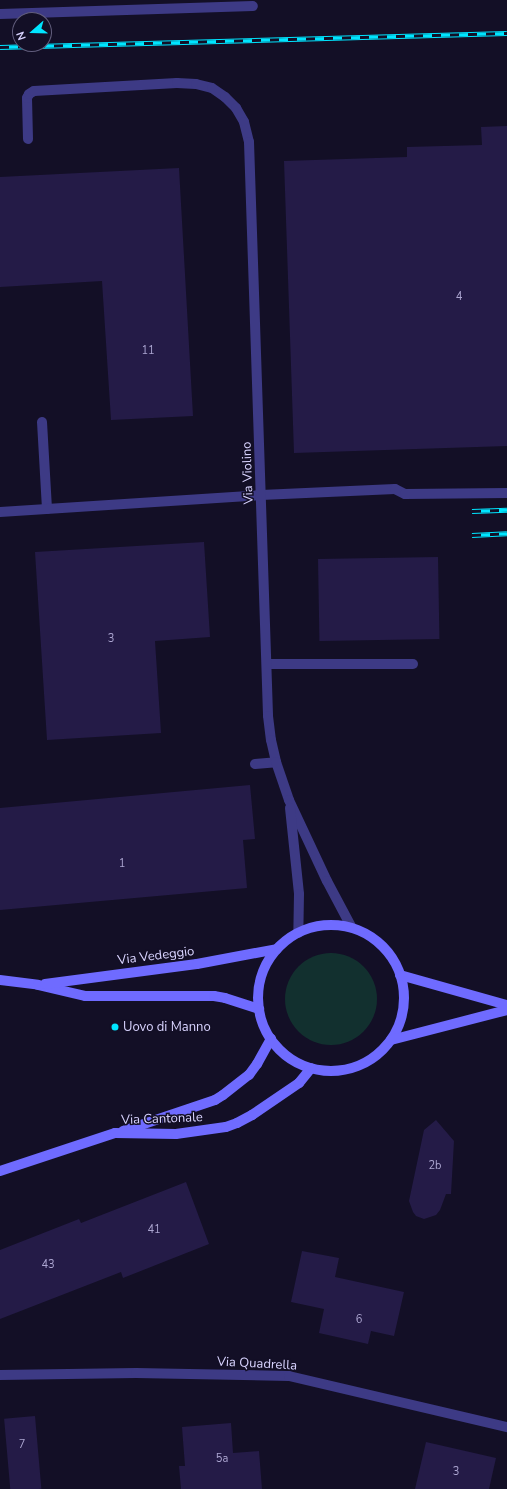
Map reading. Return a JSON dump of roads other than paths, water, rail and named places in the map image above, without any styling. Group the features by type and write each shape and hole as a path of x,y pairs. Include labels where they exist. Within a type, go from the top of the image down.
{"main road":[{"path":"325,925 352,928 363,933 382,946 389,954 400,975 403,988 402,1015 391,1040 376,1056 355,1067 333,1071 311,1068 288,1057 271,1039 265,1030 259,1009 258,993 261,977 265,967 277,949 298,933 325,925"},
{"name":"Via Vedeggio","path":"38,985 197,964 277,949"},
{"path":"400,975 507,1005"},
{"name":"Via Vedeggio","path":"0,980 38,985 85,996 214,996 226,998 259,1009"},
{"path":"391,1040 507,1010"},
{"path":"115,1133 215,1100 224,1095 249,1075 271,1039"},
{"name":"Via Cantonale","path":"0,1170 115,1133 187,1133 216,1130 238,1123 298,1083 311,1068"}],"street":[{"path":"0,14 252,6"},
{"name":"Via Violino","path":"28,139 27,98 29,94 34,91 177,83 196,84 212,88 225,97 236,108 244,122 249,142 268,716 276,762 289,800"},
{"path":"42,422 47,509"},
{"path":"0,512 261,495 395,489 406,494 507,493"},
{"path":"266,664 413,664"},
{"path":"255,764 276,762"},
{"path":"289,800 327,881 352,928"},
{"path":"289,800 299,887 298,933"},
{"name":"Via Quadrella","path":"0,1375 136,1373 289,1376 507,1427"}],"railway":[{"path":"0,47 507,33"},
{"path":"472,511 507,510"},
{"path":"472,535 507,533"}],"place":[{"name":"Uovo di Manno","path":"115,1027"}]}
